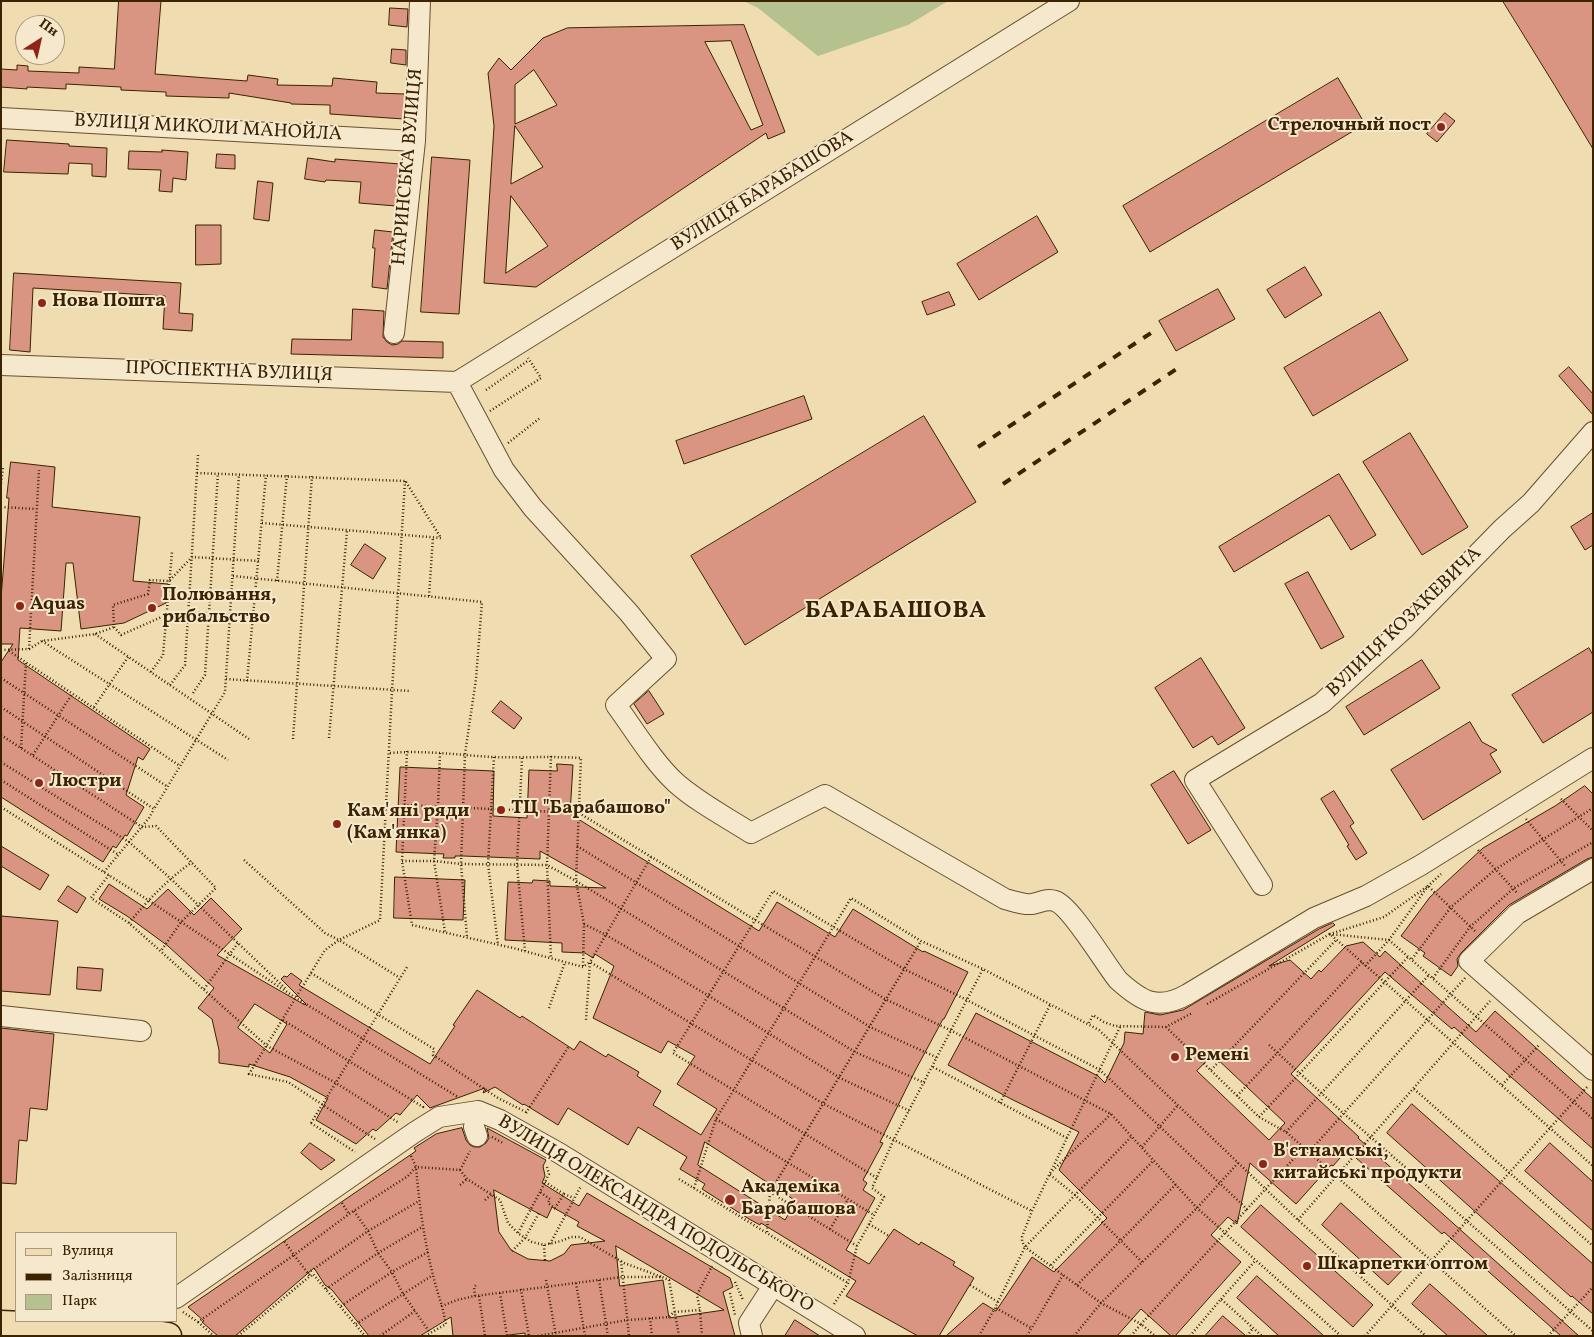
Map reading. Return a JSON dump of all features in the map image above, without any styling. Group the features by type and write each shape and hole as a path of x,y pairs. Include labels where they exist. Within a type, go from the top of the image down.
{"main road":[{"path":"1,1324 149,1331"}],"street":[{"name":"НАРИНСЬКА ВУЛИЦЯ","path":"394,333 415,141 420,1"},
{"name":"ВУЛИЦЯ БАРАБАШОВА","path":"457,382 1069,1"},
{"name":"ВУЛИЦЯ МИКОЛИ МАНОЙЛА","path":"1,118 415,141"},
{"name":"ПРОСПЕКТНА ВУЛИЦЯ","path":"1,365 457,382"},
{"path":"457,382 510,478 533,508 629,613 666,659 616,705 654,759 675,781 697,799 751,833 825,795 993,893 1030,904 1042,901 1057,902 1068,912 1118,980 1127,988 1149,1001 1159,1004 1169,1003 1182,997 1314,918 1366,896 1407,873 1593,758"},
{"name":"ВУЛИЦЯ КОЗАКЕВИЧА","path":"1262,885 1195,780 1322,703 1406,628 1502,529 1531,503 1593,432"},
{"path":"1593,870 1517,914 1470,960 1593,1070"},
{"path":"1,1016 141,1031"},
{"name":"ВУЛИЦЯ ОЛЕКСАНДРА ПОДОЛЬСЬКОГО","path":"178,1297 415,1132 439,1118 478,1111 512,1137 586,1183 773,1286 855,1336"},
{"path":"751,1330 773,1286"}],"path":[{"path":"490,418 490,411 541,378 525,353"},
{"path":"486,390 529,360"},
{"path":"505,444 540,418"},
{"path":"170,685 185,665 198,456"},
{"path":"1,483 3,467"},
{"path":"29,649 39,470"},
{"path":"197,473 405,481"},
{"path":"193,693 205,675 218,473"},
{"path":"104,872 142,827 225,692 240,474"},
{"path":"247,681 266,475"},
{"path":"277,580 287,475"},
{"path":"293,739 312,476"},
{"path":"262,523 441,538 405,481"},
{"path":"368,1143 375,1138 288,1082 250,1074 325,950 339,940 380,920 405,481"},
{"path":"1,507 36,509"},
{"path":"328,738 347,530"},
{"path":"429,596 433,537"},
{"path":"151,672 163,655 172,552"},
{"path":"166,615 121,635 114,627 113,605 148,594 150,580 169,581 192,557 259,561"},
{"path":"233,576 482,602 476,679 465,754 461,864 467,937"},
{"path":"188,611 230,616"},
{"path":"3,651 29,649 42,641 94,634 114,627"},
{"path":"94,634 249,739"},
{"path":"42,641 228,760"},
{"path":"3,651 26,662 180,766"},
{"path":"94,708 128,657"},
{"path":"21,748 26,662"},
{"path":"1,678 168,787"},
{"path":"226,679 410,691"},
{"path":"33,755 72,694"},
{"path":"1,707 154,809"},
{"path":"1,735 142,827 156,826 216,888 181,922 161,951"},
{"path":"390,753 407,751 494,757 551,756 581,758 576,881 584,924 583,967"},
{"path":"407,751 402,861 412,925 498,944 583,967"},
{"path":"440,753 434,861 445,932"},
{"path":"551,756 547,865 551,958"},
{"path":"494,757 488,864 498,944"},
{"path":"522,757 517,865 525,951"},
{"path":"1,762 130,842 296,998 458,1097"},
{"path":"1,780 119,855"},
{"path":"1556,794 1593,831"},
{"path":"404,805 579,813 885,1000 952,1031 1111,1114 1197,1208 1341,1336"},
{"path":"1,807 148,900 291,994"},
{"path":"1412,960 1451,907 1496,869 1593,808"},
{"path":"1522,815 1561,860 1574,880"},
{"path":"577,846 870,1026 938,1058"},
{"path":"1475,846 1514,888 1528,907"},
{"path":"583,967 590,962 651,857"},
{"path":"244,860 325,933 400,978"},
{"path":"402,861 547,865 855,1052 925,1083"},
{"path":"129,923 170,878 192,862"},
{"path":"109,875 91,898 129,923 267,1046 336,1083 399,1123 391,1128"},
{"path":"1201,1008 1330,934 1384,917 1428,886 1487,943"},
{"path":"877,1178 673,1053 772,891 904,969 1100,1070 1247,1209"},
{"path":"694,1188 716,1119 851,898 921,941 983,969 1089,1024 1106,1035 1113,1044 1265,1189 1426,1336"},
{"path":"584,924 709,996 840,1078 910,1111"},
{"path":"1330,934 1593,1166"},
{"path":"1330,934 1389,940 1593,1119"},
{"path":"1210,1070 1336,940"},
{"path":"1366,966 1389,940"},
{"path":"767,1232 770,1192 921,941"},
{"path":"204,990 238,943"},
{"path":"1259,1117 1408,957"},
{"path":"549,1008 565,962"},
{"path":"586,1020 590,962"},
{"path":"590,962 824,1104 1032,1211"},
{"path":"1237,1096 1362,962"},
{"path":"1131,1336 1298,1154 1308,1152 1476,966"},
{"path":"361,1148 354,1153 310,1124 407,967"},
{"path":"825,1318 848,1283 857,1246 884,1196 872,1188 894,1139 983,969"},
{"path":"311,973 434,1049 433,1055 498,1098 526,1112"},
{"path":"1286,1132 1429,975"},
{"path":"1298,1220 1501,989"},
{"path":"1000,1103 1050,1005"},
{"path":"1089,1024 1094,1015 1104,1022 1120,1027 1166,1027 1192,1012"},
{"path":"282,1020 423,1107 415,1112"},
{"path":"1120,1027 1032,1211 1022,1241 1025,1247 1102,1303 1141,1324 1155,1336"},
{"path":"1166,1027 1259,1117 1286,1132 1516,1336"},
{"path":"1502,1085 1551,1033"},
{"path":"1270,1045 1371,1137 1593,1331"},
{"path":"460,1170 475,1132 512,1137 569,1046"},
{"path":"933,1067 1067,1138"},
{"path":"1365,1336 1509,1173 1593,1082"},
{"path":"1414,1089 1593,1246"},
{"path":"490,1099 498,1098"},
{"path":"1142,1147 1178,1105"},
{"path":"1049,1174 1111,1114"},
{"path":"716,1119 874,1215"},
{"path":"979,1336 1025,1247 1132,1136"},
{"path":"410,1153 416,1167 420,1216 434,1284 446,1324 425,1336"},
{"path":"1051,1265 1154,1160"},
{"path":"1074,1336 1102,1303 1197,1208 1238,1163"},
{"path":"518,1233 549,1174 547,1166 556,1171"},
{"path":"416,1167 460,1170 467,1179 500,1200 508,1223 518,1233 532,1242 544,1245 572,1237 580,1237 621,1261 669,1280 679,1336"},
{"path":"310,1276 294,1255 349,1214 408,1176 416,1167"},
{"path":"1049,1174 1075,1196 1142,1262"},
{"path":"679,1178 848,1283"},
{"path":"460,1185 467,1179"},
{"path":"545,1182 574,1198"},
{"path":"550,1244 574,1198 586,1183"},
{"path":"1077,1285 1176,1184"},
{"path":"540,1192 550,1199 548,1203 556,1209 564,1194"},
{"path":"770,1192 857,1246"},
{"path":"485,1200 492,1194"},
{"path":"339,1198 349,1214"},
{"path":"830,1229 848,1199"},
{"path":"308,1273 368,1231 419,1201"},
{"path":"354,1211 368,1231 378,1253 430,1333"},
{"path":"420,1216 426,1212"},
{"path":"512,1251 525,1238 539,1213"},
{"path":"870,1224 889,1236"},
{"path":"326,1289 378,1253 422,1226"},
{"path":"427,1248 432,1244"},
{"path":"544,1245 545,1261"},
{"path":"341,1306 392,1272 428,1252"},
{"path":"621,1261 629,1336"},
{"path":"1190,1336 1255,1261"},
{"path":"702,1336 697,1295 712,1265 720,1269"},
{"path":"238,1336 313,1274 365,1336"},
{"path":"1027,1336 1064,1274"},
{"path":"356,1324 433,1275"},
{"path":"442,1306 475,1296 576,1282 622,1277 662,1277"},
{"path":"734,1278 742,1297 751,1330"},
{"path":"434,1284 439,1280"},
{"path":"546,1280 556,1335"},
{"path":"599,1280 608,1336"},
{"path":"576,1282 585,1336"},
{"path":"475,1296 474,1287 476,1285"},
{"path":"970,1285 998,1302"},
{"path":"1548,1336 1593,1287"},
{"path":"521,1290 529,1336"},
{"path":"500,1293 507,1336"},
{"path":"480,1296 485,1336"},
{"path":"1222,1299 1262,1336"},
{"path":"995,1308 1031,1328"},
{"path":"538,1336 556,1335 627,1320 669,1316 674,1312 700,1310"},
{"path":"380,1336 415,1311"},
{"path":"650,1318 652,1336"},
{"path":"198,1322 214,1336"},
{"path":"1247,1336 1253,1328"}],"green space":[{"path":"744,1 948,1 908,25 818,56 758,8"}],"building":[{"path":"119,1 161,1 155,74 247,81 248,75 278,79 277,85 332,86 333,78 377,82 376,93 405,94 404,119 330,114 330,105 291,104 229,93 229,98 166,96 166,92 121,90 121,87 66,84 66,89 1,87 1,69 17,70 17,65 28,66 28,71 79,73 79,67 114,69"},
{"path":"1503,1 1593,1 1593,149 1555,86"},
{"path":"390,8 408,9 407,27 389,25"},
{"path":"744,25 785,132 768,139 766,133 536,287 484,283 494,126 488,73 499,58 511,70 543,38 567,28","holes":["731,41 763,125 751,130 705,42","534,70 557,105 515,124 515,85","515,126 543,167 511,184","511,196 548,246 506,273"]},
{"path":"392,49 406,50 406,65 391,63"},
{"path":"1338,78 1365,124 1150,252 1123,206"},
{"name":"Стрелочный пост","path":"1445,113 1455,121 1437,142 1427,134"},
{"path":"7,140 107,148 106,177 92,176 92,164 69,163 68,174 4,172"},
{"path":"162,150 188,152 186,180 173,178 172,192 159,191 161,170 128,169 129,151 162,152"},
{"path":"217,154 235,155 235,169 216,168"},
{"path":"432,157 470,160 459,314 421,312"},
{"path":"308,158 335,162 335,159 401,164 396,206 359,203 361,182 326,180 325,182 305,179"},
{"path":"258,181 273,183 269,221 254,219"},
{"path":"1037,216 1058,252 979,300 957,264"},
{"path":"196,225 221,225 221,264 196,265"},
{"path":"375,230 393,232 387,289 372,287"},
{"path":"1305,267 1322,295 1285,318 1267,290"},
{"path":"14,273 181,283 179,313 193,314 192,331 163,329 165,296 33,288 30,352 10,350"},
{"path":"1218,289 1235,319 1176,351 1159,321"},
{"path":"949,292 955,305 927,315 922,302"},
{"path":"353,309 384,311 383,337 392,345 402,341 443,342 443,358 291,354 292,339 351,340"},
{"path":"1380,312 1408,360 1313,416 1284,368"},
{"path":"1569,367 1593,394 1593,415 1559,376"},
{"path":"804,396 812,419 684,464 676,441"},
{"path":"924,416 976,502 745,645 691,556"},
{"path":"1410,433 1468,527 1422,555 1363,462"},
{"path":"11,462 55,467 52,507 140,517 133,581 168,584 166,603 124,623 81,629 73,563 66,563 61,631 20,628 18,660 150,749 143,760 138,757 126,795 144,807 127,836 125,835 116,848 113,846 103,862 1,797 1,662 13,644 1,644 1,598"},
{"path":"1339,474 1376,535 1351,550 1329,515 1234,572 1219,547"},
{"path":"1593,513 1593,545 1585,550 1571,527"},
{"path":"365,544 386,558 373,579 351,565"},
{"path":"1308,572 1344,637 1321,649 1285,584"},
{"path":"1589,648 1593,655 1593,712 1543,743 1512,695"},
{"path":"1201,658 1245,728 1218,745 1212,736 1193,748 1155,688"},
{"path":"1422,660 1440,688 1364,735 1346,707"},
{"path":"649,691 664,714 647,724 634,704"},
{"path":"501,701 522,718 514,729 492,712"},
{"path":"1470,722 1482,742 1497,750 1490,754 1501,772 1423,820 1391,770"},
{"path":"557,764 573,765 570,814 759,931 777,902 835,937 853,909 923,952 968,972 915,1071 880,1142 883,1143 863,1180 867,1183 863,1190 875,1198 846,1250 869,1264 894,1229 919,1245 921,1242 955,1262 953,1265 974,1278 939,1336 918,1336 846,1296 856,1281 761,1223 760,1225 749,1219 702,1189 705,1184 680,1169 687,1157 638,1127 628,1145 568,1108 558,1125 495,1087 483,1093 485,1088 430,1108 417,1095 400,1115 396,1113 376,1131 373,1129 356,1144 316,1120 328,1098 290,1077 249,1064 249,1067 219,1063 219,1050 212,1019 198,1008 214,988 168,946 127,916 99,899 109,884 147,909 168,889 194,915 211,898 242,929 217,955 305,1005 281,979 291,973 302,981 299,985 430,1064 477,990 520,1018 522,1016 574,1050 580,1041 606,1057 608,1054 639,1072 637,1076 661,1091 653,1105 701,1135 717,1109 677,1084 695,1056 668,1041 661,1053 593,1018 614,966 595,954 593,958 585,953 562,952 562,943 505,940 508,882 532,883 533,880 550,881 550,886 606,888 540,851 540,859 463,856 443,858 444,854 396,852 400,767 494,771 493,816 527,818 529,770 557,771","holes":["255,1004 287,1024 270,1053 238,1028","705,1142 796,1201 785,1220 698,1165"]},
{"path":"1174,771 1211,830 1188,844 1151,785"},
{"path":"1585,786 1593,794 1593,857 1509,905 1461,953 1457,959 1458,966 1451,976 1423,956 1425,953 1401,936 1430,897 1483,848 1555,806"},
{"path":"1334,791 1354,823 1350,826 1367,853 1356,860 1321,799"},
{"path":"1,846 49,875 40,890 1,866"},
{"path":"395,877 465,880 463,920 394,918"},
{"path":"68,886 86,898 77,913 58,901"},
{"path":"1,916 58,921 50,995 1,991"},
{"path":"1333,923 1335,925 1269,966 1290,960 1311,979 1319,970 1321,972 1346,946 1363,942 1380,957 1385,951 1476,1032 1495,1011 1593,1099 1593,1149 1454,1027 1452,1029 1385,972 1291,1074 1358,1138 1579,1336 1561,1336 1444,1232 1442,1234 1347,1150 1296,1204 1250,1163 1237,1224 1228,1217 1211,1235 1241,1262 1175,1336 1171,1336 1141,1309 1117,1336 946,1336 983,1303 996,1311 1032,1257 1054,1272 1107,1218 1059,1170 1079,1132 1011,1099 948,1065 976,1013 1098,1076 1105,1083 1124,1043 1125,1032 1143,1034 1145,1012 1160,1015 1183,1010 1319,929","holes":["1213,1055 1285,1123 1269,1140 1197,1071"]},
{"path":"78,967 103,969 101,991 77,989"},
{"path":"1,1028 54,1034 47,1110 30,1108 27,1141 19,1140 16,1184 1,1183"},
{"path":"1412,1104 1593,1264 1593,1314 1571,1297 1387,1133"},
{"path":"462,1128 470,1145 480,1147 489,1138 487,1128 546,1160 543,1166 545,1176 542,1183 579,1206 587,1193 730,1278 733,1287 723,1292 735,1336 525,1336 525,1333 501,1336 453,1336 451,1317 420,1336 369,1336 332,1290 325,1285 314,1268 235,1336 218,1336 188,1307 416,1151 414,1148 436,1134","holes":["494,1190 547,1218 552,1207 579,1222 577,1226 605,1241 571,1245 564,1254 550,1261 528,1259 511,1250 499,1232","616,1246 672,1279 724,1310 669,1318 663,1280 620,1286"]},
{"path":"310,1143 335,1160 321,1170 301,1153"},
{"path":"1550,1143 1593,1182 1593,1231 1525,1171"},
{"path":"1341,1203 1408,1264 1388,1285 1322,1225"},
{"name":"Шкарпетки оптом","path":"1261,1205 1373,1305 1353,1327 1241,1227"},
{"path":"1257,1276 1324,1336 1279,1336 1237,1298"},
{"path":"1430,1284 1488,1336 1448,1336 1412,1304"},
{"path":"1223,1316 1246,1336 1205,1336"},
{"path":"795,1320 820,1336 785,1336"}],"railway":[{"path":"978,447 1154,331"},
{"path":"1003,484 1178,368"}],"place":[{"name":"Стрелочный пост","path":"1441,127"},
{"name":"Нова Пошта","path":"42,303"},
{"name":"Aquas","path":"20,606"},
{"name":"Полювання, рибальство","path":"152,608"},
{"name":"Люстри","path":"39,783"},
{"name":"ТЦ \"Барабашово\"","path":"501,810"},
{"name":"Кам'яні ряди (Кам'янка)","path":"337,824"},
{"name":"Ремені","path":"1175,1057"},
{"name":"В'єтнамські, китайські продукти","path":"1263,1164"},
{"name":"Академіка Барабашова","path":"730,1200"},
{"name":"Шкарпетки оптом","path":"1307,1266"}],"district":[{"name":"БАРАБАШОВА","path":"896,613"}]}
